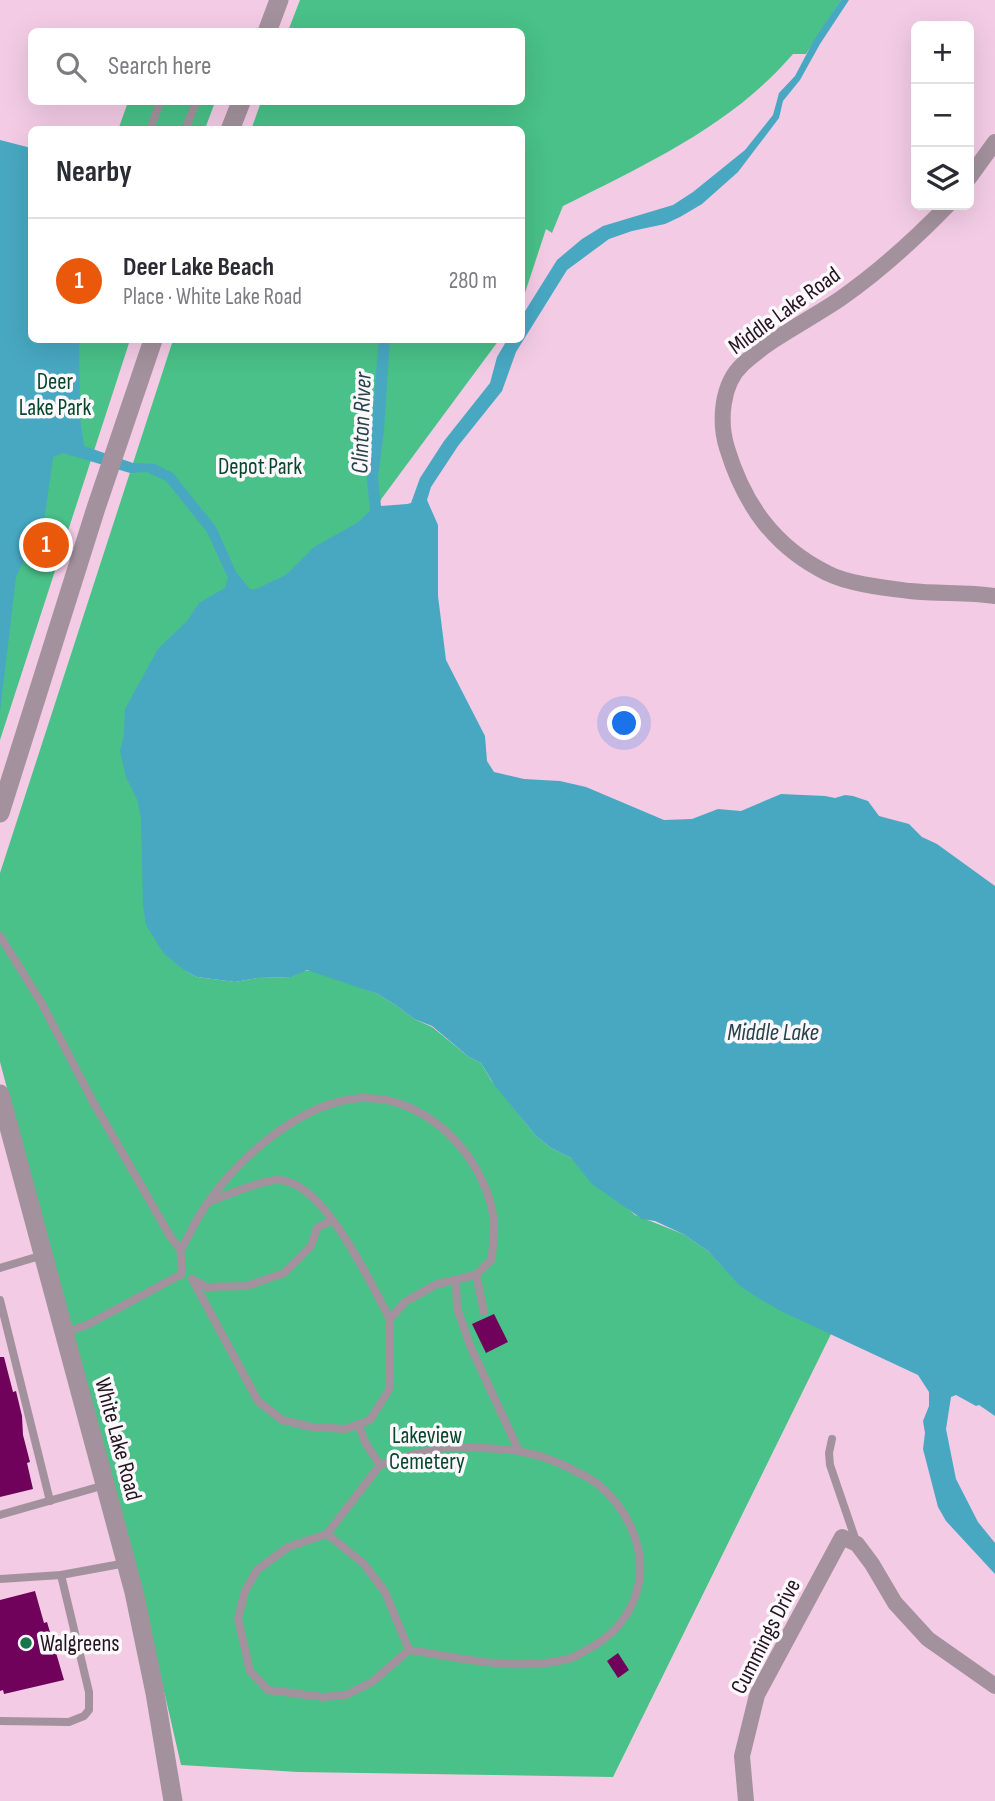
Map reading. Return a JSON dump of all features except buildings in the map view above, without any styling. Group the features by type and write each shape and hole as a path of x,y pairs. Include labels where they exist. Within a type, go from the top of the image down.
{"street":[{"path":"268,28 279,0"},
{"path":"231,126 239,105"},
{"path":"974,171 995,142"},
{"name":"Middle Lake Road","path":"943,210 910,245 862,282 741,365 729,386 723,410 723,434 740,484 757,516 777,537 828,574 911,591 995,596"},
{"path":"0,813 152,343"},
{"name":"White Lake Road","path":"0,1094 126,1563 155,1693 173,1801"},
{"name":"Cummings Drive","path":"746,1801 742,1756 757,1695 842,1537 857,1544"},
{"path":"857,1544 873,1564 895,1603 928,1639 995,1686"}],"lane":[{"path":"151,126 159,105"},
{"path":"187,126 195,105"},
{"path":"0,936 41,1002 92,1100 181,1251"},
{"path":"182,1274 181,1251 201,1211 227,1180 270,1138 310,1112 353,1099 397,1101 430,1118 460,1146 484,1184 494,1222 492,1259 476,1275 436,1284 405,1302 390,1319"},
{"path":"192,1279 258,1401 282,1420 312,1427 346,1429 370,1420 390,1388 390,1319 341,1232 319,1201 300,1185 278,1180 208,1202"},
{"path":"182,1274 206,1287 247,1286 284,1273 311,1246 317,1228 332,1220"},
{"path":"0,1268 43,1255"},
{"path":"65,1332 87,1325 182,1274"},
{"path":"476,1275 484,1312"},
{"path":"456,1281 457,1308 471,1348 518,1449"},
{"path":"0,1300 50,1501"},
{"path":"358,1424 366,1444 380,1465"},
{"path":"832,1439 830,1465 857,1544"},
{"path":"448,1447 518,1449 567,1466 600,1485 626,1514 641,1550 640,1586 630,1610 606,1638 571,1658 539,1664 487,1661 409,1650 372,1682 346,1695 324,1696 268,1690 250,1671 238,1619 245,1591 257,1570 288,1547 327,1534 380,1465 448,1447"},
{"path":"0,1515 105,1485"},
{"path":"327,1534 364,1564 385,1592 409,1650"},
{"path":"0,1579 61,1575 126,1563"},
{"path":"0,1721 69,1722 89,1710 89,1692 61,1575"}],"green space":[{"path":"300,0 841,0 806,54 793,54 743,102 715,123 625,175 563,206 552,233 546,229 525,293 525,126 252,126 260,105 525,105 525,28 289,28"},
{"path":"127,105 214,105 206,126 119,126"},
{"name":"Deer Lake Park","path":"0,152 28,316 28,343 129,343 0,740"},
{"name":"Lakeview Cemetery","path":"172,343 497,343 382,498 143,906 187,972 197,977 235,982 292,977 303,971 314,970 378,994 414,1019 432,1027 469,1057 481,1063 491,1080 536,1136 551,1148 571,1158 635,1215 683,1234 708,1251 740,1285 831,1334 613,1777 298,1772 181,1765 140,1586 0,1062 0,873"}],"water":[{"name":"Middle Lake","path":"841,0 849,0 800,80 783,101 779,118 738,172 702,204 680,217 665,224 609,239 567,270 525,338 525,311 557,260 603,226 673,205 745,150 773,115 779,93 795,76 814,40"},
{"name":"Middle Lake","path":"0,140 28,147 28,343 79,343 80,418 84,446 133,463 155,464 173,473 216,527 236,572 250,589 256,589 286,575 314,547 357,523 370,511 367,478 379,343 390,343 378,478 381,506 411,503 420,478 444,441 490,383 497,357 505,343 522,343 502,391 458,446 431,487 427,500 438,525 438,596 446,660 485,736 487,761 494,772 586,787 664,820 692,819 718,809 741,811 781,794 835,798 853,796 868,801 879,816 909,824 922,837 937,844 995,886 995,1416 956,1395 951,1397 946,1429 956,1479 978,1522 995,1543 995,1574 946,1521 938,1507 923,1449 923,1421 929,1406 929,1392 918,1375 758,1298 740,1286 708,1251 683,1234 655,1221 642,1219 592,1184 571,1158 551,1148 536,1136 495,1086 481,1063 469,1057 432,1026 414,1019 378,994 307,970 292,977 235,982 197,977 164,954 146,925 143,906 141,819 120,751 125,709 158,649 187,621 199,603 225,588 228,578 207,532 166,481 147,472 130,473 63,453 53,457 45,515 16,577 0,712"}],"place":[{"name":"Deer Lake Beach","path":"46,545"},
{"name":"Walgreens","path":"26,1643"}],"water label":[{"name":"Clinton River","path":"361,423"}],"park label":[{"name":"Depot Park","path":"260,466"}]}
